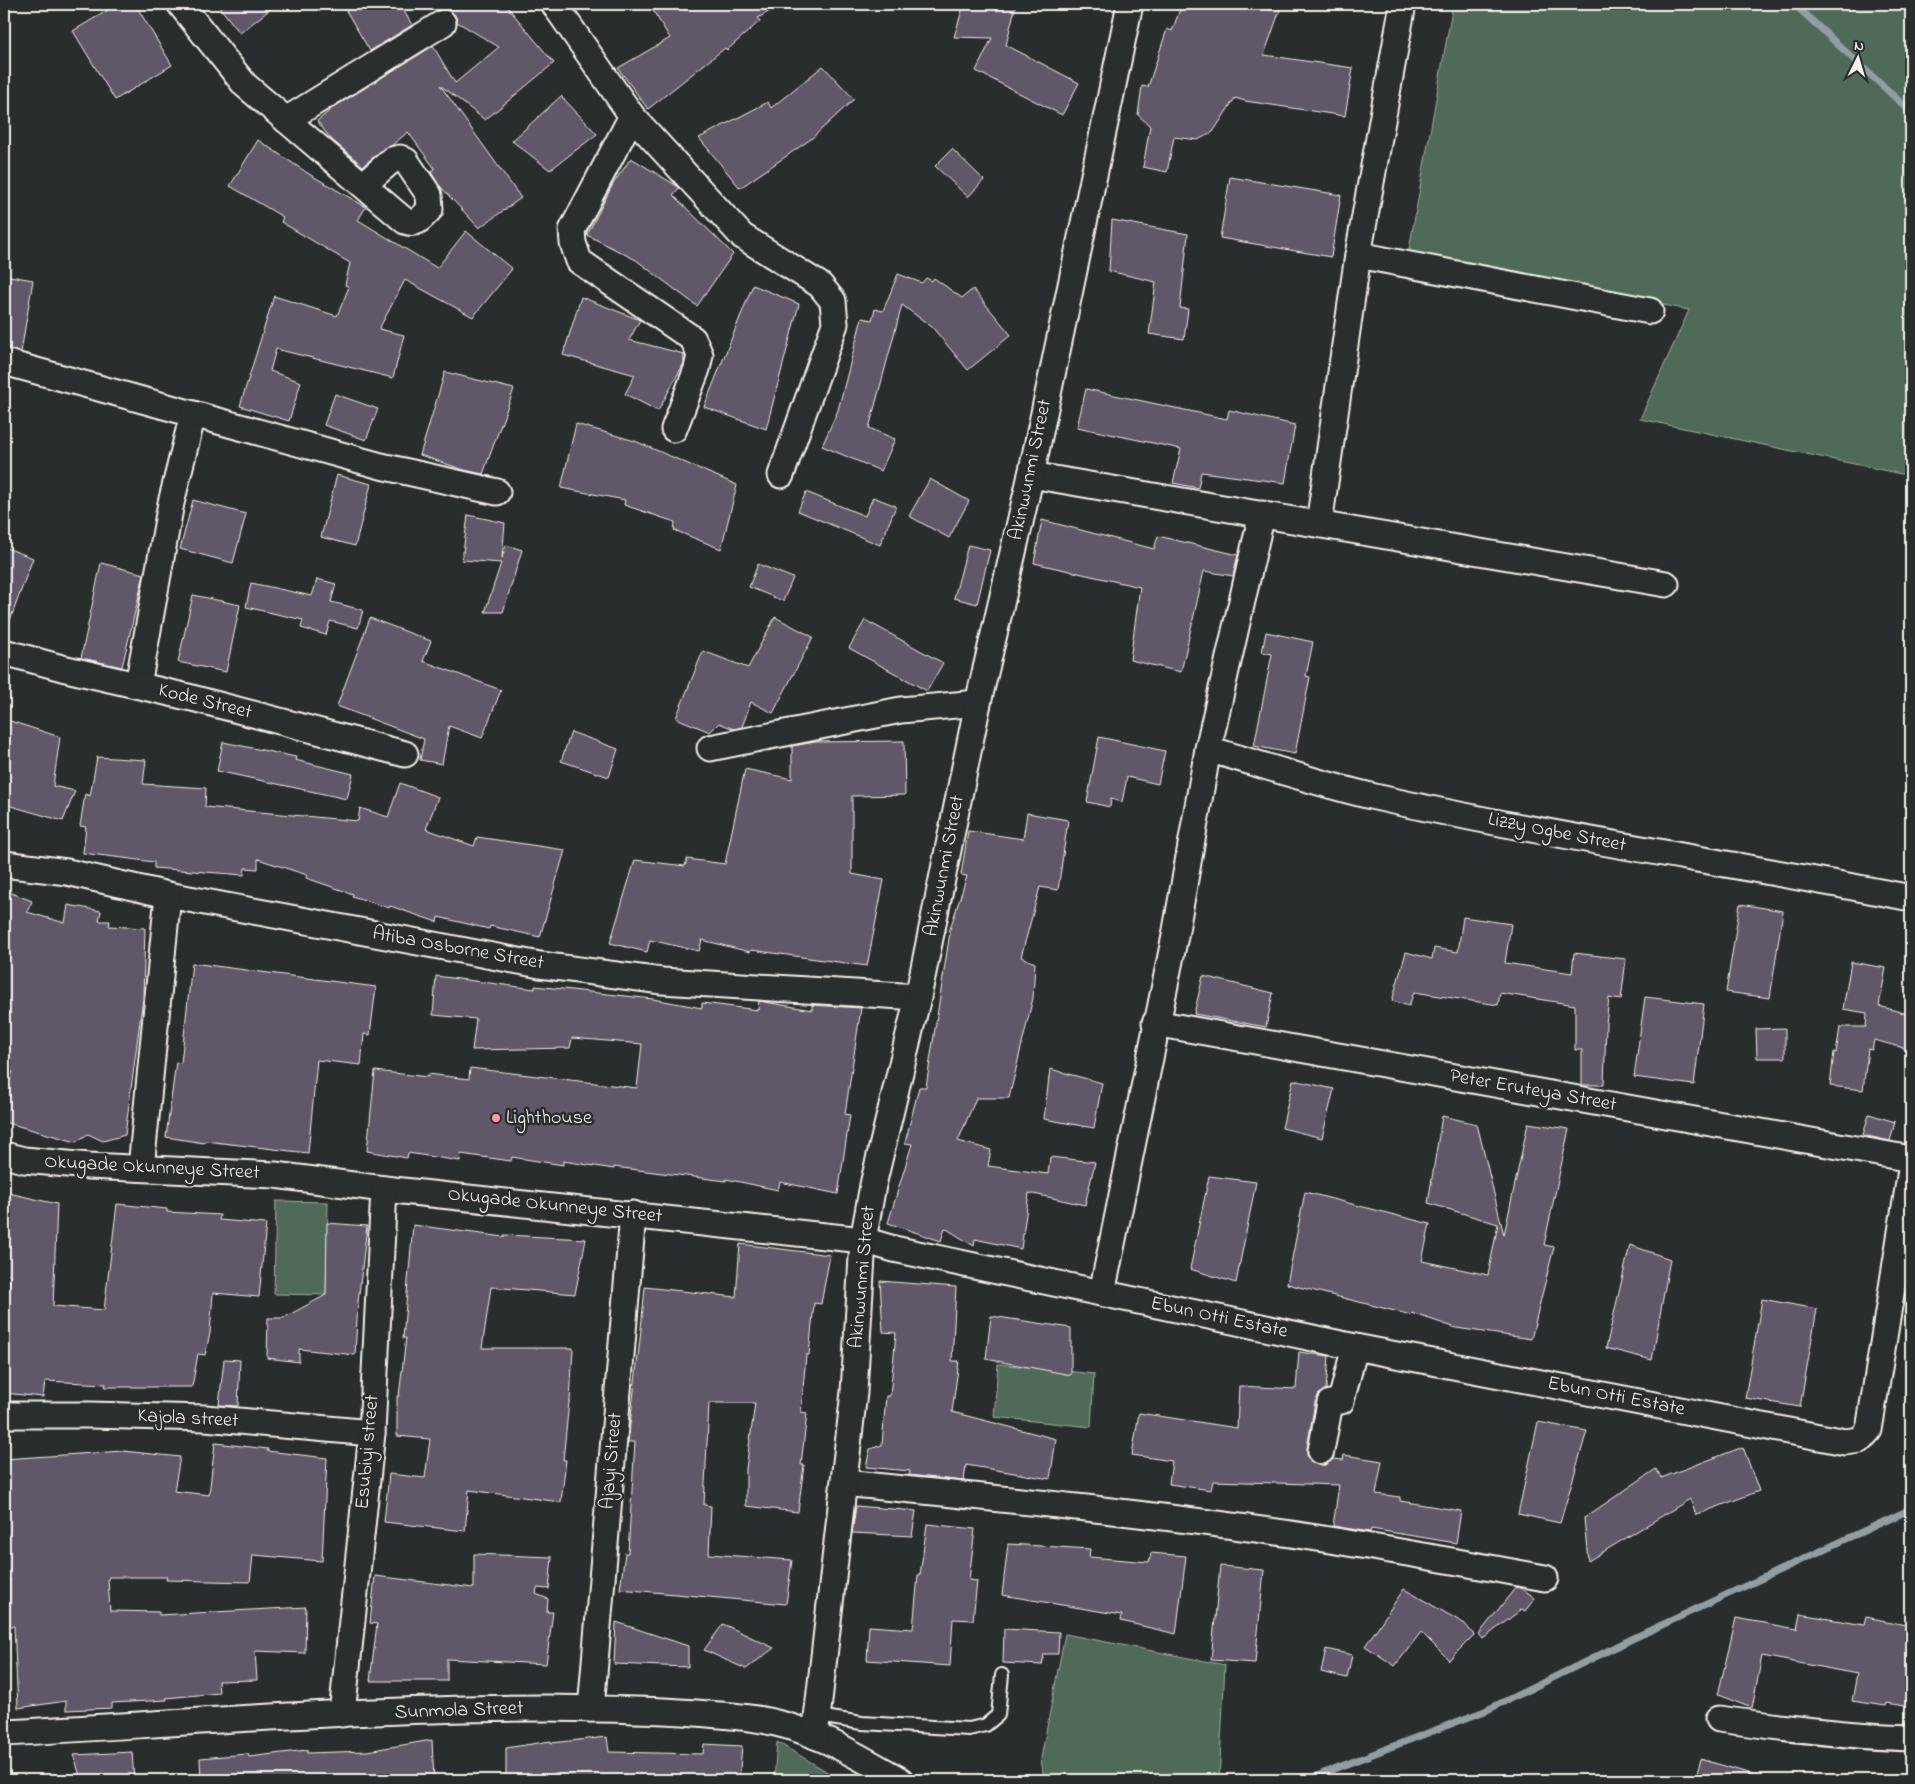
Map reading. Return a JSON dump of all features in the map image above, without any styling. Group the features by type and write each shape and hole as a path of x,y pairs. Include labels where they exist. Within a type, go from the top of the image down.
{"street":[{"path":"180,4 245,85 364,185"},
{"path":"554,4 632,116 742,236 820,285 833,301 835,324 781,475"},
{"name":"Akinwunmi Street","path":"816,1726 854,1392 863,1240 873,1185 918,997 978,702 1031,474 1130,4"},
{"path":"1319,524 1358,256 1404,4"},
{"path":"286,120 443,23"},
{"path":"632,116 572,230 573,242 579,261 693,339 700,355 697,369 674,429"},
{"path":"1358,256 1650,311"},
{"path":"4,362 381,466 497,492"},
{"path":"138,685 171,503 193,414"},
{"path":"1031,474 1666,584"},
{"path":"1102,1293 1155,1023 1175,936 1208,749 1262,514"},
{"name":"Kode Street","path":"4,652 405,754"},
{"path":"710,748 902,710 978,702"},
{"name":"Lizzy Ogbe Street","path":"1208,749 1374,797 1566,837 1800,876 1911,898"},
{"name":"Atiba Osborne Street","path":"4,864 67,872 168,895 540,965 662,980 918,997"},
{"path":"141,1168 168,895"},
{"name":"Peter Eruteya Street","path":"1155,1023 1911,1159"},
{"name":"Okugade Okunneye Street","path":"4,1156 24,1160 70,1164 275,1175 863,1240 894,1249 1102,1293"},
{"name":"Ebun Otti Estate","path":"1102,1293 1355,1347 1845,1442 1860,1440 1869,1430 1911,1170"},
{"name":"Esubiyi street","path":"342,1714 372,1433 384,1188"},
{"name":"Ajayi Street","path":"591,1709 633,1214"},
{"path":"1321,1452 1330,1403 1341,1401 1355,1347"},
{"name":"Kajola street","path":"4,1415 206,1418 372,1433"},
{"path":"844,1483 1098,1509 1316,1538 1428,1556 1545,1578"},
{"name":"Sunmola Street","path":"4,1733 342,1714 499,1708 671,1711 816,1726 843,1748 900,1780"},
{"path":"1719,1719 1861,1736 1911,1738"}],"lane":[{"path":"816,1726 862,1723 969,1729 986,1725 998,1715 1002,1675"}],"green space":[{"path":"1453,4 1911,4 1911,476 1640,419 1689,310 1408,255"},
{"path":"276,1201 328,1202 326,1295 274,1294"},
{"path":"998,1364 1094,1374 1091,1427 994,1417"},
{"path":"1065,1634 1225,1665 1219,1780 1044,1780 1041,1758"},
{"path":"777,1742 841,1780 774,1780"}],"building":[{"path":"118,4 135,4 172,65 115,100 73,31"},
{"path":"217,4 277,4 240,33"},
{"path":"342,4 400,4 412,25 370,51"},
{"path":"428,4 505,4 554,63 485,120 440,85 521,198 479,228 439,185 431,172 435,169 408,132 391,146 383,149 363,166 331,139 317,121 334,107 433,46 455,83 499,47 457,22 455,15 450,11 438,10"},
{"path":"649,4 782,4 758,18 760,21 727,50 725,48 648,109 618,68 670,38"},
{"path":"964,4 1016,4 1006,45 1079,83 1062,115 976,71 992,38 954,37"},
{"path":"1182,4 1282,4 1264,55 1353,68 1345,116 1235,98 1213,132 1198,140 1174,137 1167,172 1143,167 1150,126 1138,115 1142,86 1148,87 1167,29 1172,31"},
{"path":"823,66 854,99 811,139 740,188 699,138 768,102 771,108"},
{"path":"561,96 597,134 550,170 512,141"},
{"path":"258,140 309,174 366,207 358,220 437,268 466,231 512,269 473,317 405,280 379,329 404,335 393,378 276,349 270,371 301,382 289,421 240,406 274,296 337,316 349,287 345,285 350,263 281,222 283,217 230,186"},
{"path":"952,149 984,180 968,197 935,166"},
{"path":"631,158 677,186 679,188 673,195 733,254 697,306 636,260 587,235 613,184"},
{"path":"1230,177 1341,195 1331,257 1220,238"},
{"path":"1112,220 1188,234 1180,308 1188,309 1184,339 1149,334 1156,282 1109,271"},
{"path":"898,274 922,283 926,278 932,281 934,278 962,298 973,289 1011,335 968,370 932,327 902,305 869,428 895,439 881,471 822,446 838,410 862,318 872,320 875,309 883,311"},
{"path":"4,275 33,280 21,352 4,348"},
{"path":"753,285 799,304 766,429 704,407"},
{"path":"581,297 640,320 629,340 684,354 684,363 658,411 625,394 635,375 563,355"},
{"path":"445,372 514,389 483,474 464,470 420,455"},
{"path":"1086,389 1227,419 1229,410 1295,425 1285,483 1201,472 1198,488 1173,483 1181,449 1077,427"},
{"path":"335,394 378,409 366,440 324,425"},
{"path":"576,424 635,441 737,485 721,549 674,530 675,522 624,505 625,500 561,488"},
{"path":"337,475 371,484 355,546 321,537"},
{"path":"930,479 969,501 949,538 909,516"},
{"path":"806,492 865,516 873,497 896,506 880,545 798,511"},
{"path":"193,500 246,514 233,563 180,549"},
{"path":"468,515 505,523 502,558 506,545 522,550 503,612 485,612 501,563 462,560"},
{"path":"1042,520 1154,549 1158,536 1238,555 1233,576 1204,571 1181,672 1130,660 1140,587 1034,563"},
{"path":"968,545 990,550 977,604 954,598"},
{"path":"4,547 33,558 6,631 4,630"},
{"path":"101,563 144,574 122,667 81,658"},
{"path":"758,564 793,578 783,601 749,587"},
{"path":"317,579 336,584 331,602 363,610 358,628 330,621 326,635 301,628 303,620 246,607 251,583 312,596"},
{"path":"193,595 240,605 226,672 178,662"},
{"path":"775,617 813,637 773,713 751,702 742,727 734,729 719,723 710,732 676,718 703,651 748,668"},
{"path":"370,618 431,641 423,661 501,690 482,738 449,726 442,764 420,760 424,739 337,706"},
{"path":"865,620 943,663 927,691 849,648"},
{"path":"1266,632 1313,642 1306,676 1310,677 1295,754 1254,746 1272,654 1262,652"},
{"path":"4,719 60,737 53,786 75,791 63,821 4,804"},
{"path":"571,732 618,749 609,777 561,761"},
{"path":"1099,737 1165,751 1158,784 1127,777 1122,802 1111,799 1110,807 1087,802"},
{"path":"904,741 905,795 852,796 852,874 884,880 867,966 751,950 750,952 702,940 699,951 650,940 647,952 610,943 635,860 685,866 687,859 725,864 745,769 792,779 792,746 815,742"},
{"path":"223,742 296,757 295,760 353,774 347,799 217,771"},
{"path":"97,757 146,760 143,784 206,788 205,807 358,821 360,808 388,817 400,783 438,797 426,829 474,846 477,837 565,850 540,937 490,926 489,929 438,917 437,922 390,906 389,908 352,896 353,894 306,878 307,875 258,859 258,869 245,868 244,875 154,868 154,862 83,853 86,827 80,826 85,794 90,796"},
{"path":"1027,813 1068,820 1058,890 1040,887 1021,957 1035,963 1033,998 1009,1098 976,1098 958,1141 991,1150 988,1166 1048,1174 1050,1157 1095,1162 1085,1205 1029,1193 1021,1249 975,1239 974,1246 945,1228 941,1241 888,1223 912,1144 905,1143 919,1087 926,1087 949,932 967,876 961,875 968,831 1023,839"},
{"path":"4,890 32,901 27,912 65,923 68,905 101,911 99,921 110,921 109,926 145,928 143,998 125,1135 103,1141 88,1134 76,1142 4,1122 4,1094 13,1072 4,1067"},
{"path":"1740,904 1783,911 1770,998 1726,992"},
{"path":"1463,917 1511,924 1505,963 1572,973 1574,953 1626,959 1621,1000 1609,998 1606,1024 1604,1085 1582,1085 1582,1050 1575,1050 1575,1005 1500,993 1498,1005 1414,992 1409,1006 1392,1001 1406,952 1432,959 1434,948 1458,952"},
{"path":"1851,962 1886,968 1879,1006 1911,1015 1911,1050 1874,1040 1872,1050 1868,1049 1863,1090 1830,1086 1834,1052 1836,1053 1840,1027 1866,1027 1867,1013 1843,1009"},
{"path":"192,963 376,987 370,1035 364,1034 361,1065 317,1060 308,1153 205,1141 204,1143 166,1137 176,1062 181,1063"},
{"path":"436,976 535,989 535,986 653,999 702,1008 702,1003 758,1010 759,1001 812,1010 812,1005 861,1008 845,1114 850,1115 838,1194 780,1182 778,1190 726,1179 726,1181 614,1167 614,1169 563,1161 563,1165 512,1157 511,1161 461,1154 460,1161 408,1153 407,1158 367,1151 375,1071 428,1077 428,1074 469,1079 470,1068 637,1088 642,1044 572,1038 570,1048 472,1050 476,1019 433,1015"},
{"path":"1203,976 1273,993 1266,1027 1194,1014"},
{"path":"1645,997 1704,1004 1694,1085 1634,1077"},
{"path":"1785,1028 1785,1058 1757,1058 1756,1029"},
{"path":"1050,1069 1102,1083 1094,1128 1044,1119"},
{"path":"1293,1080 1334,1089 1322,1138 1282,1128"},
{"path":"1869,1114 1895,1122 1890,1141 1863,1135"},
{"path":"1442,1116 1477,1124 1504,1235 1528,1123 1569,1129 1544,1245 1554,1247 1531,1339 1456,1328 1412,1313 1411,1315 1287,1284 1305,1192 1430,1224 1422,1261 1488,1275 1498,1224 1428,1203"},
{"path":"1209,1176 1256,1182 1236,1283 1190,1269"},
{"path":"4,1192 57,1204 53,1306 104,1310 117,1204 167,1209 167,1212 220,1215 219,1220 266,1224 259,1297 213,1293 210,1333 205,1355 198,1354 192,1387 105,1387 106,1384 45,1381 43,1397 4,1393 4,1332 10,1275 4,1274"},
{"path":"327,1223 367,1226 358,1302 355,1355 299,1349 299,1362 267,1358 268,1318 283,1318 326,1295"},
{"path":"413,1225 504,1237 504,1235 586,1239 575,1294 491,1287 482,1348 573,1348 570,1402 563,1460 566,1460 561,1502 469,1490 465,1531 384,1522 389,1474 425,1478 430,1439 397,1436 397,1396 399,1396 406,1338 403,1338"},
{"path":"740,1244 830,1255 821,1304 814,1303 809,1355 806,1355 801,1412 807,1413 801,1465 804,1465 798,1512 746,1506 746,1469 755,1403 709,1403 704,1505 711,1506 709,1554 792,1560 786,1604 620,1589 625,1553 628,1553 635,1442 628,1442 645,1287 736,1297"},
{"path":"1630,1245 1670,1259 1652,1360 1606,1348"},
{"path":"880,1281 956,1287 952,1361 959,1361 952,1412 1056,1439 1050,1479 966,1465 964,1481 909,1475 910,1471 866,1467 870,1449 882,1445 886,1396 890,1396 896,1333 883,1332"},
{"path":"1762,1299 1817,1309 1800,1407 1745,1398"},
{"path":"991,1316 1071,1328 1071,1375 986,1359"},
{"path":"1299,1352 1329,1356 1326,1389 1320,1393 1315,1402 1307,1448 1307,1455 1311,1462 1325,1465 1333,1459 1343,1460 1344,1455 1382,1461 1376,1494 1400,1497 1400,1501 1461,1511 1456,1543 1371,1529 1370,1532 1333,1526 1339,1485 1213,1481 1211,1490 1169,1484 1172,1461 1132,1455 1139,1413 1237,1428 1239,1386 1296,1389"},
{"path":"224,1359 240,1360 238,1406 219,1405"},
{"path":"1538,1422 1587,1431 1560,1523 1518,1514"},
{"path":"215,1443 327,1458 322,1561 253,1555 250,1582 166,1580 167,1577 109,1577 110,1611 159,1612 159,1615 306,1607 305,1653 255,1651 257,1680 218,1681 219,1693 166,1698 167,1700 112,1703 112,1708 66,1710 66,1701 18,1708 14,1626 10,1626 10,1579 7,1579 6,1573 4,1573 4,1459 123,1451 180,1457 174,1491 209,1495"},
{"path":"1743,1447 1759,1491 1696,1515 1690,1499 1588,1561 1584,1518 1656,1469 1661,1478"},
{"path":"856,1506 916,1511 912,1536 852,1533"},
{"path":"927,1524 975,1529 969,1580 977,1581 973,1620 953,1619 950,1666 867,1660 869,1626 913,1629 918,1575 920,1575"},
{"path":"1008,1544 1090,1549 1089,1557 1149,1562 1151,1553 1186,1556 1176,1634 1121,1621 1122,1615 1002,1595"},
{"path":"474,1554 552,1557 549,1589 537,1588 536,1594 548,1599 547,1612 553,1612 546,1664 447,1659 447,1681 370,1681 377,1624 370,1623 375,1576 474,1588"},
{"path":"1220,1566 1264,1570 1255,1663 1211,1660"},
{"path":"1516,1587 1523,1589 1535,1598 1525,1611 1522,1609 1483,1639 1479,1634"},
{"path":"1404,1589 1465,1624 1474,1635 1449,1660 1421,1632 1395,1666 1365,1646"},
{"path":"1800,1614 1864,1625 1866,1617 1911,1626 1911,1707 1887,1703 1886,1706 1852,1701 1857,1674 1762,1656 1752,1708 1718,1695 1736,1618 1797,1629"},
{"path":"616,1622 688,1646 688,1667 614,1664"},
{"path":"723,1624 774,1648 746,1669 704,1650"},
{"path":"1004,1629 1059,1632 1058,1654 1044,1654 1042,1665 1003,1663"},
{"path":"1326,1649 1352,1655 1347,1678 1321,1672"},
{"path":"607,1737 609,1752 703,1754 704,1744 742,1746 739,1780 506,1780 506,1748 551,1741 551,1743"},
{"path":"432,1740 434,1780 201,1780 200,1758 248,1754 249,1757 307,1750 307,1753 367,1751"},
{"path":"132,1752 134,1780 81,1780 74,1755"},
{"path":"1701,1759 1758,1776 1757,1780 1695,1780"}],"waterway":[{"path":"1794,4 1911,112"},
{"path":"1308,1780 1485,1711 1636,1637 1911,1509"}],"place":[{"name":"Lighthouse","path":"496,1118"}]}
